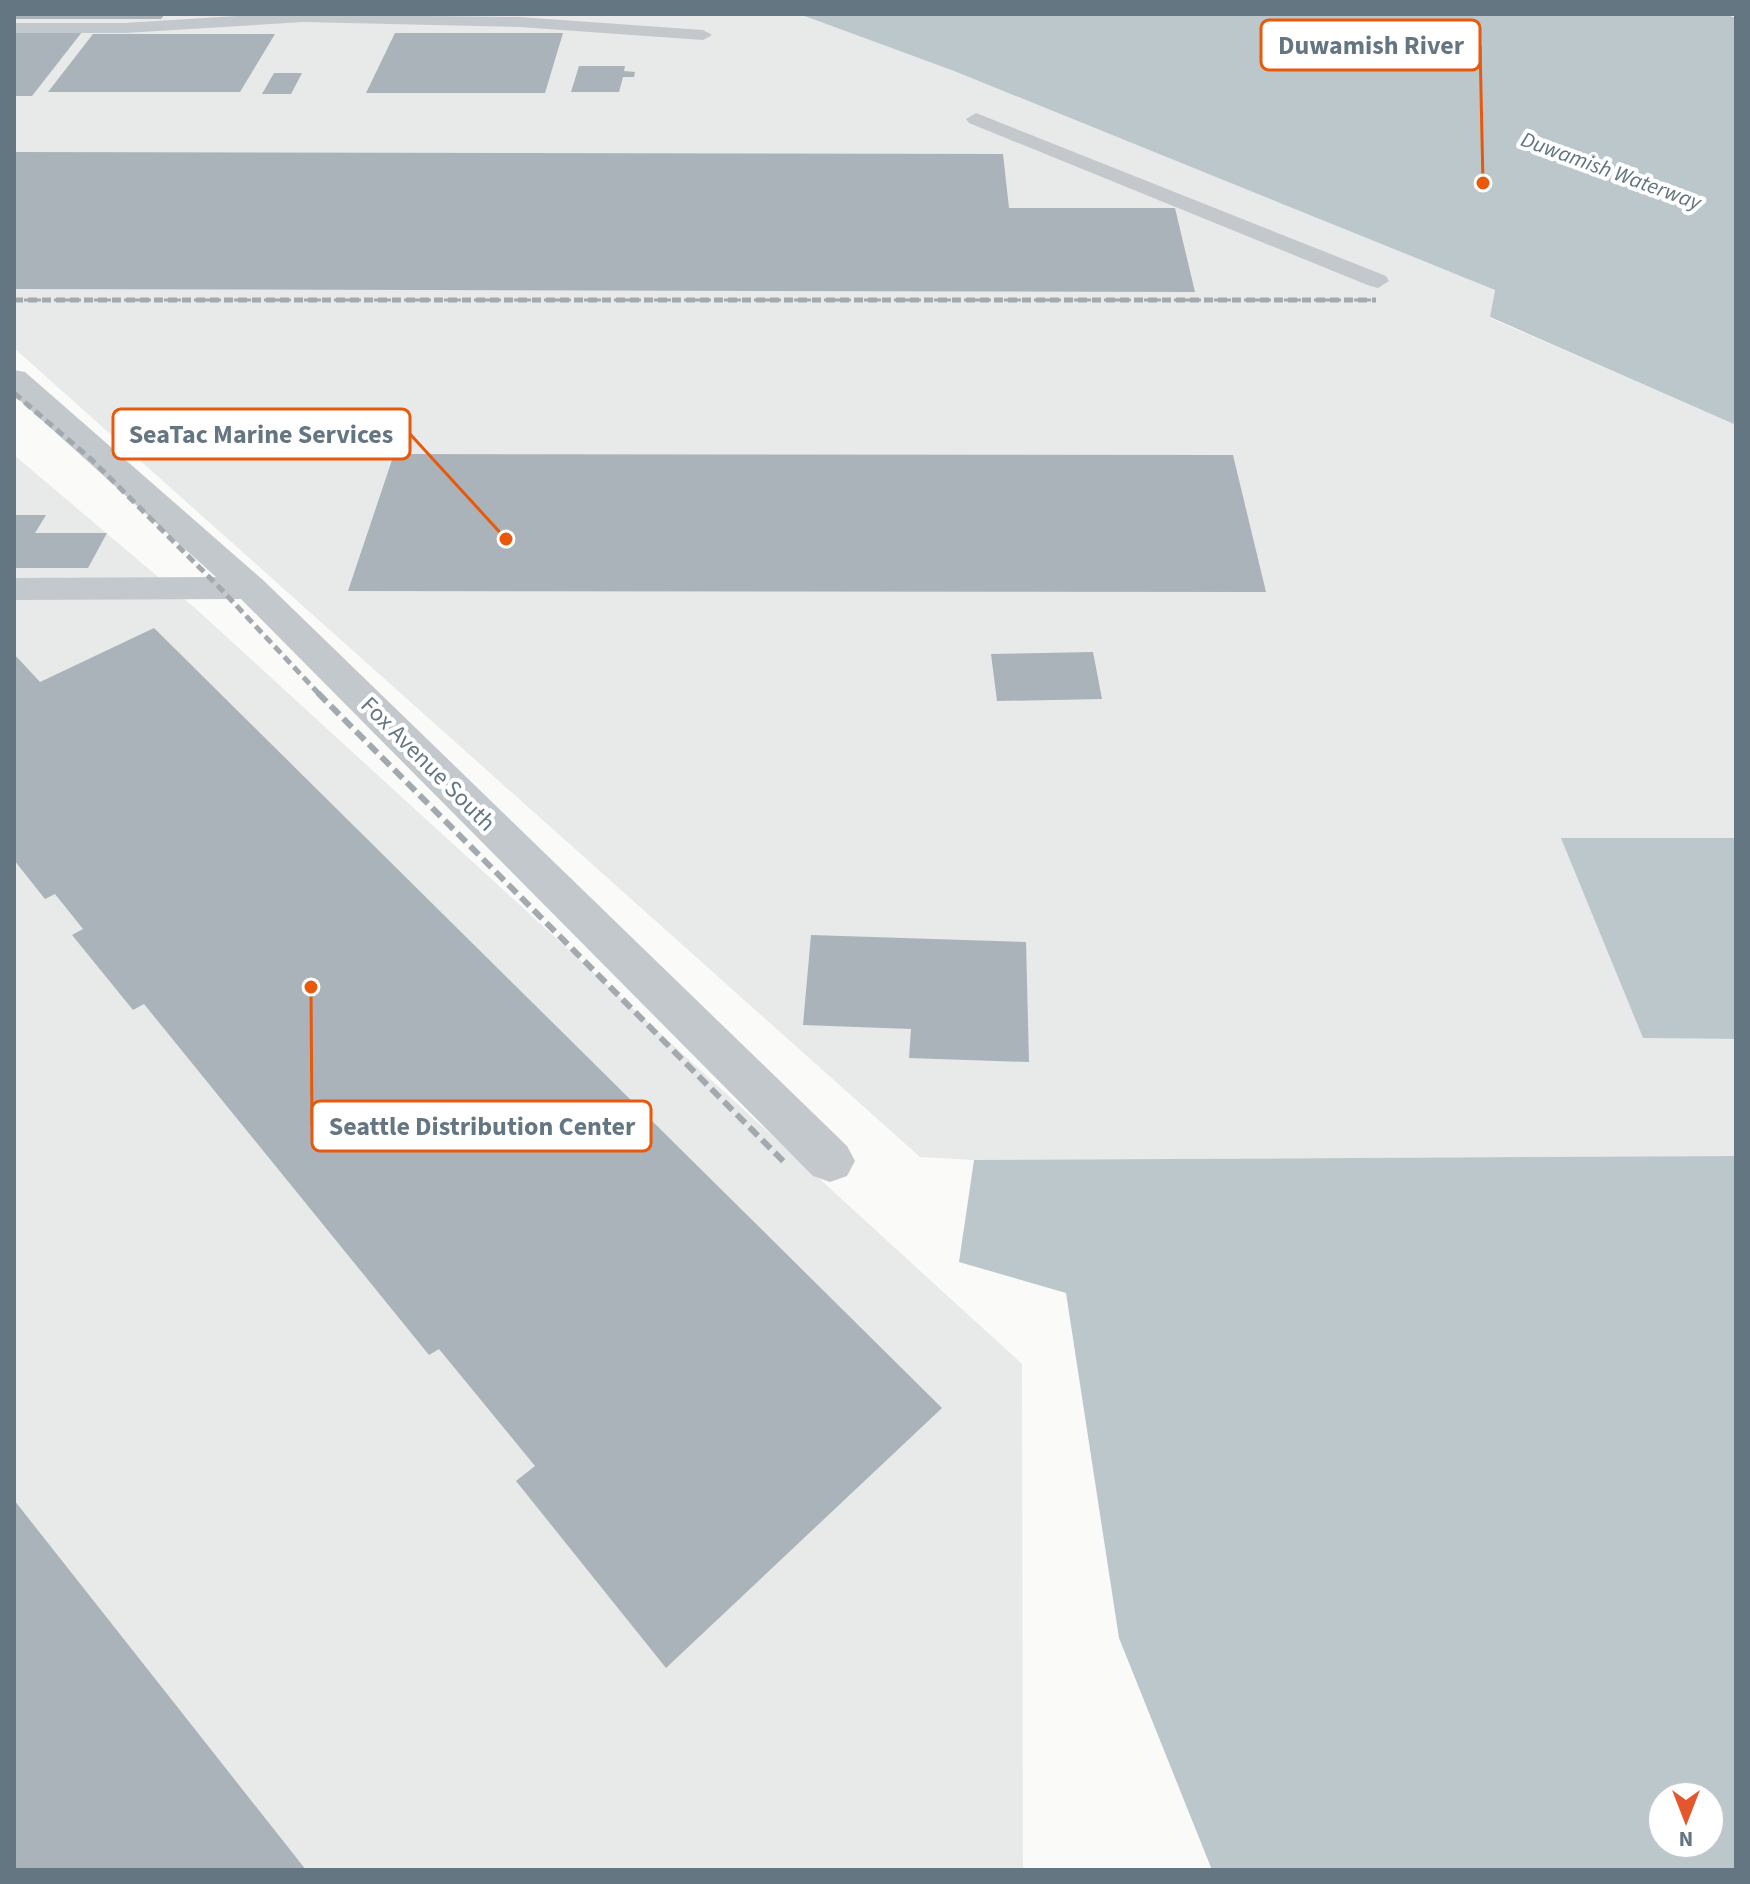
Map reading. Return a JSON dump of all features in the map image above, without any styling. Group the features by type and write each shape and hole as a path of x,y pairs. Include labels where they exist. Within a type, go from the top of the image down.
{"street":[{"name":"Fox Avenue South","path":"14,379 250,588 830,1161"},
{"path":"14,589 250,588"}],"lane":[{"path":"14,28 125,28 300,16 519,22 703,35"},
{"path":"976,119 1378,281"}],"shaded area":[{"path":"14,14 799,14 954,71 1495,290 1490,318 1736,425 1736,838 1562,838 1643,1038 1736,1039 1736,1156 974,1160 920,1157 14,348"},
{"path":"14,455 196,609 1022,1364 1023,1870 14,1870"}],"water":[{"name":"Duwamish Waterway","path":"799,14 1725,14 1736,18 1736,425 1490,317 1495,290 954,71"},
{"path":"1561,838 1736,838 1736,1039 1643,1038"},
{"path":"1736,1156 1736,1870 1212,1870 1119,1638 1066,1293 959,1262 974,1160"}],"building":[{"path":"14,14 165,14 161,19 14,19"},
{"path":"14,32 82,32 32,96 14,96"},
{"path":"395,33 563,33 545,93 366,93"},
{"path":"93,34 275,34 240,92 48,92"},
{"path":"579,66 625,66 624,71 635,72 634,77 623,77 619,92 571,92"},
{"path":"274,73 302,73 291,94 262,94"},
{"path":"14,152 1003,154 1009,208 1175,208 1195,292 14,289"},
{"path":"394,454 1233,455 1266,592 348,591"},
{"path":"14,515 46,515 35,533 107,533 88,568 14,568"},
{"path":"154,628 942,1408 666,1668 516,1481 535,1466 439,1349 429,1355 144,1004 133,1010 72,935 83,929 55,894 45,899 14,860 14,654 40,682"},
{"path":"1093,652 1102,699 997,701 991,654"},
{"path":"811,935 1026,942 1029,1062 909,1058 911,1029 803,1025"},
{"path":"14,1500 306,1870 14,1870"}],"railway":[{"path":"14,300 1376,300"},
{"path":"14,393 92,460 220,588 320,695"},
{"path":"318,693 787,1165"}],"place":[{"name":"Duwamish River","path":"1483,183"},
{"name":"SeaTac Marine Services","path":"506,539"},
{"name":"Seattle Distribution Center","path":"311,987"}]}
